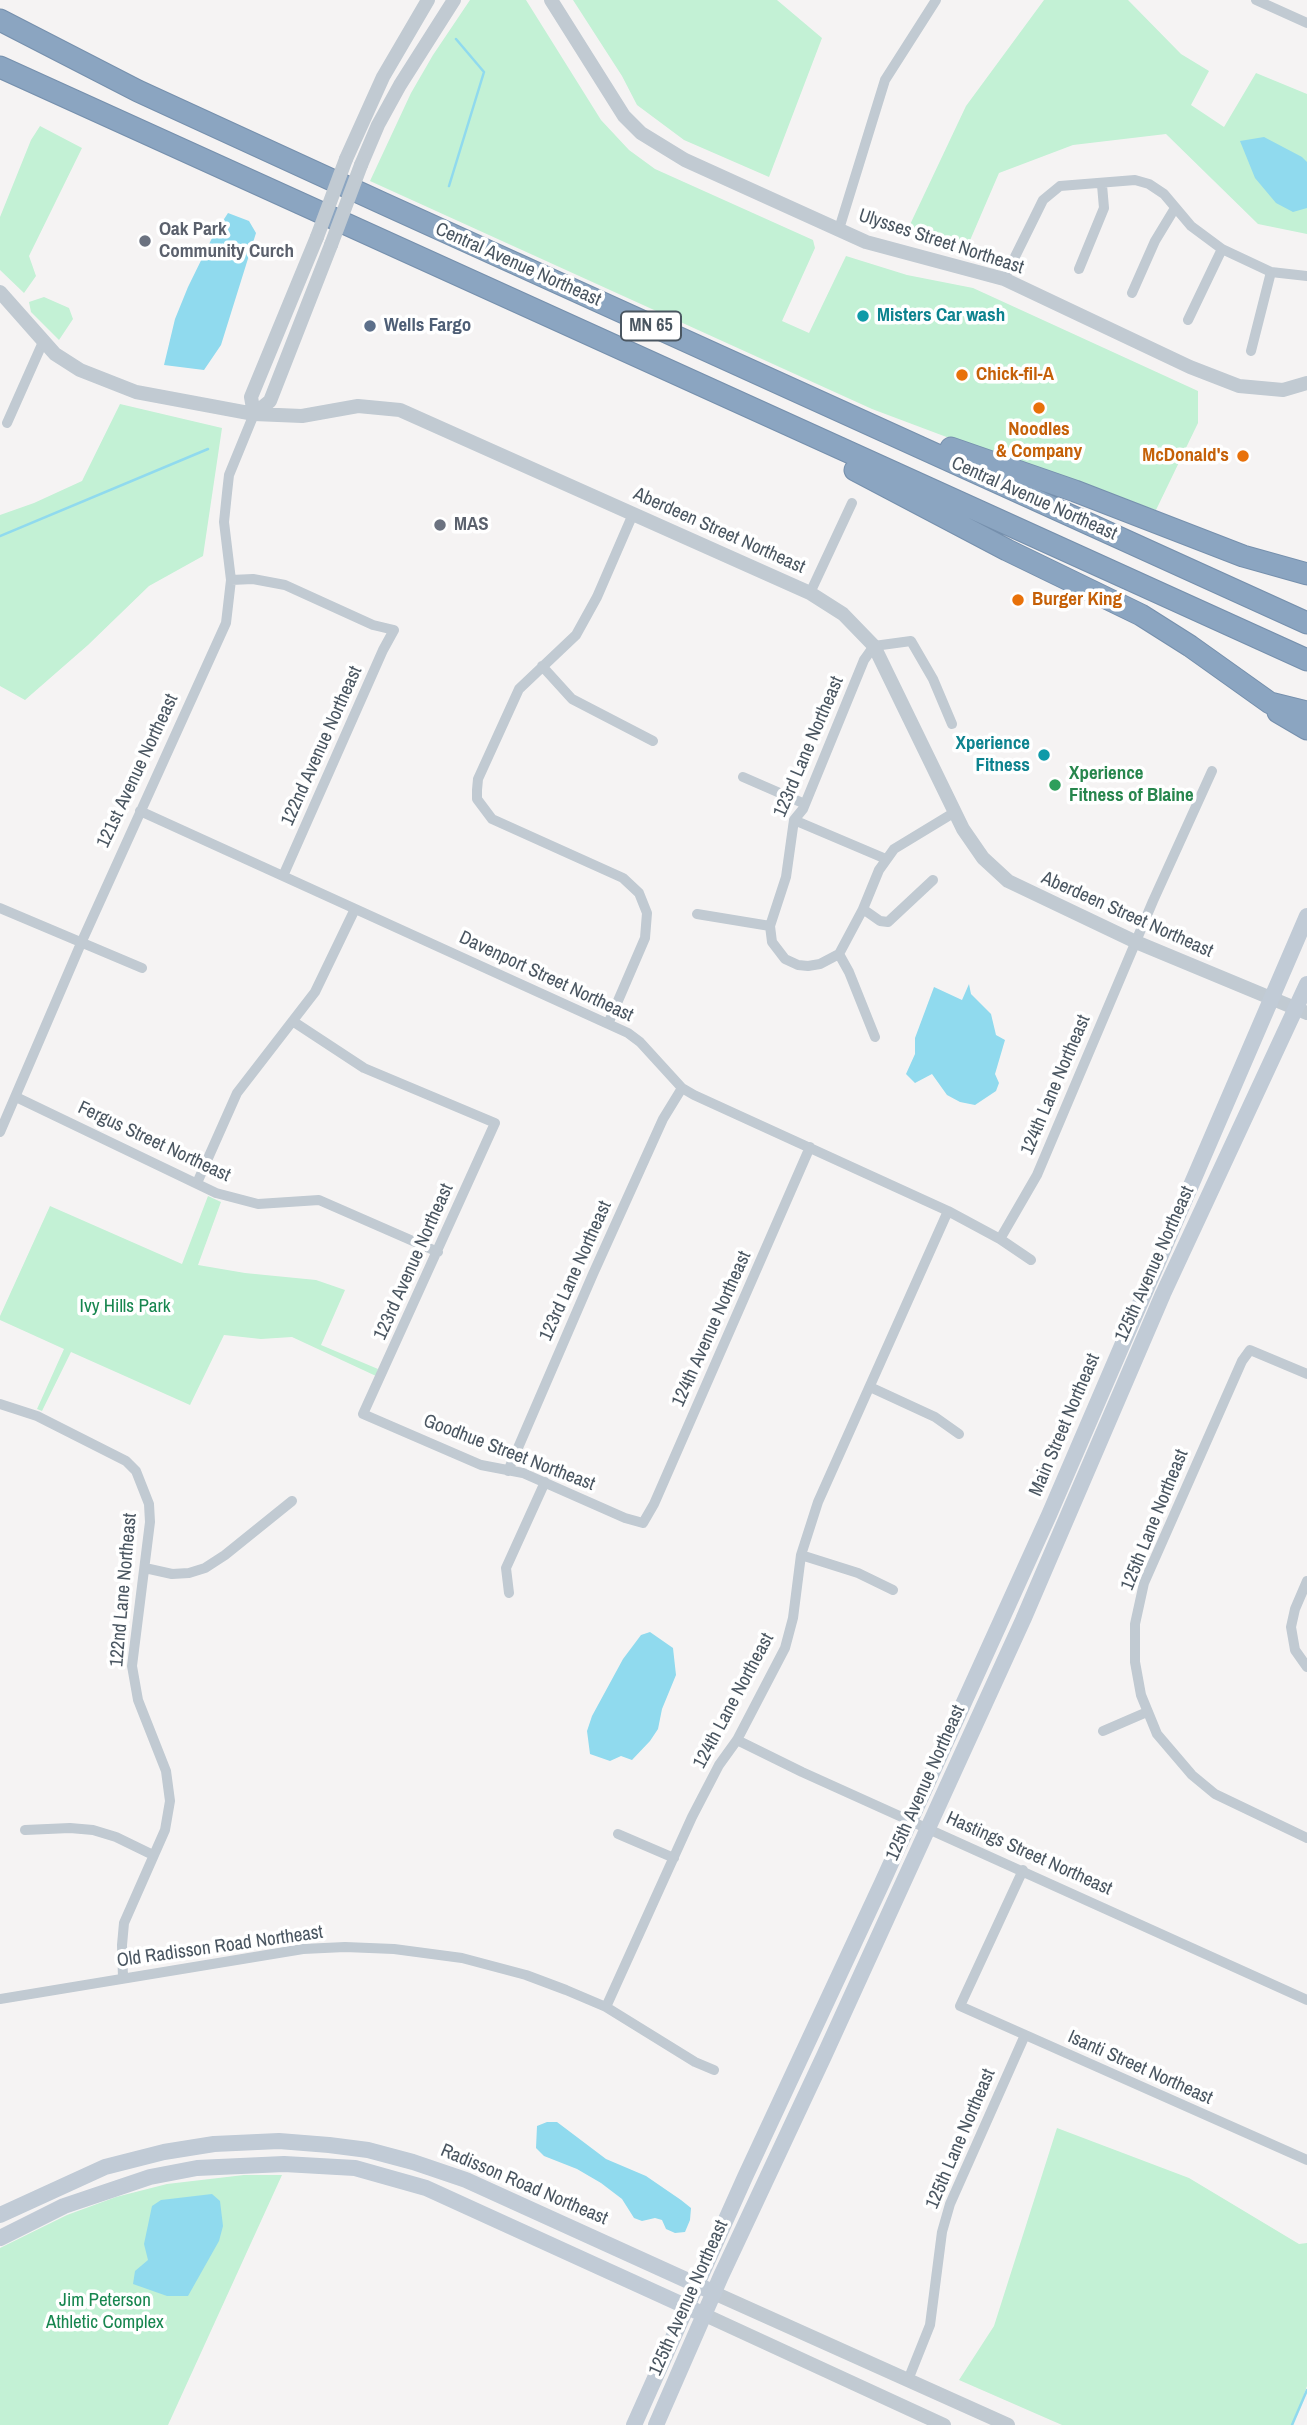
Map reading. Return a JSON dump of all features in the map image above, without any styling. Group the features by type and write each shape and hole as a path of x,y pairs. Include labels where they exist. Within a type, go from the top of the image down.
{"highway":[{"name":"Central Avenue Northeast","path":"0,20 138,91 1307,623"},
{"name":"Central Avenue Northeast","path":"0,67 1307,660"},
{"path":"744,406 784,432 995,544 1141,615 1180,639 1270,703 1307,712"},
{"path":"855,419 934,442 1051,482 1243,556 1300,570"},
{"path":"1270,703 1275,711 1307,729"}],"main road":[{"name":"Main Street Northeast","path":"870,1909 1049,1515 1307,916"},
{"path":"1302,1011 1307,984"},
{"name":"125th Avenue Northeast","path":"656,2425 1023,1620 1163,1294 1228,1155 1302,1011"},
{"name":"125th Avenue Northeast","path":"634,2425 870,1909"},
{"name":"Radisson Road Northeast","path":"0,2215 105,2167 164,2152 214,2144 279,2141 329,2145 368,2150 413,2161 466,2180 714,2293"},
{"path":"0,2238 64,2206 150,2177 197,2168 284,2164 355,2168 426,2188 705,2315"}],"street":[{"name":"121st Avenue Northeast","path":"254,414 251,397 346,159 383,77 428,0"},
{"name":"121st Avenue Northeast","path":"0,1132 140,811 223,632 230,606 231,580 225,522 229,475 254,414 270,401 378,125 454,0"},
{"name":"Ulysses Street Northeast","path":"551,0 624,116 641,133 685,160 866,242 1004,279 1191,367 1239,386 1283,390 1307,383"},
{"path":"839,229 885,80 936,0"},
{"path":"1256,0 1307,23"},
{"path":"1004,279 1043,200 1060,186 1135,180 1149,184 1164,194 1191,226 1222,249 1271,272 1307,275"},
{"path":"1079,269 1104,208 1102,184"},
{"path":"1132,293 1155,242 1175,208"},
{"path":"1188,320 1222,249"},
{"path":"1251,351 1271,272"},
{"name":"Aberdeen Street Northeast","path":"0,292 43,342 80,370 136,392 254,414 302,415 358,405 400,410 810,593 843,614 874,646 954,812 983,859 1008,881 1034,896 1136,942 1302,1011"},
{"path":"8,423 43,342"},
{"path":"810,593 852,503"},
{"path":"608,1024 645,938 648,925 644,902 639,893 623,878 492,818 477,799 478,779 513,700 519,689 576,635 597,597 632,514"},
{"name":"122nd Avenue Northeast","path":"231,580 253,579 285,585 373,625 394,630 284,876"},
{"path":"874,646 911,641 933,679 952,724"},
{"name":"123rd Lane Northeast","path":"770,926 786,877 794,820 803,810 864,660 874,646"},
{"path":"542,666 572,698 653,741"},
{"name":"124th Lane Northeast","path":"1000,1239 1037,1175 1212,771"},
{"path":"743,777 805,804"},
{"name":"Davenport Street Northeast","path":"140,811 608,1024 640,1041 682,1088 948,1211 1000,1239 1031,1260"},
{"path":"697,914 770,926 772,942 785,959 798,965 820,964 839,954 886,859 904,842 954,812"},
{"path":"794,820 886,859"},
{"path":"863,909 880,921 888,922 933,880"},
{"path":"0,908 142,968"},
{"path":"197,1184 237,1093 315,992 355,909"},
{"path":"839,954 875,1037"},
{"name":"123rd Avenue Northeast","path":"294,1022 364,1068 495,1123 363,1414"},
{"name":"123rd Lane Northeast","path":"508,1471 614,1226 663,1119 682,1088"},
{"name":"Fergus Street Northeast","path":"16,1097 216,1193 258,1204 319,1200 438,1252"},
{"name":"124th Avenue Northeast","path":"643,1523 654,1504 810,1147"},
{"name":"124th Lane Northeast","path":"606,2007 719,1765 737,1740 787,1640 793,1618 801,1555 818,1503 948,1211"},
{"name":"125th Lane Northeast","path":"1147,1712 1135,1662 1135,1624 1144,1583 1242,1361 1250,1350 1307,1374"},
{"path":"870,1387 935,1417 959,1434"},
{"name":"122nd Lane Northeast","path":"0,1404 37,1416 117,1455 136,1471 143,1483 149,1504 150,1522 132,1666 138,1700 166,1771 170,1794 169,1817 124,1923 123,1978"},
{"name":"Goodhue Street Northeast","path":"363,1414 481,1465 545,1482 625,1518 643,1523"},
{"path":"509,1593 506,1568 545,1482"},
{"path":"145,1568 172,1573 190,1573 205,1568 246,1540 292,1502"},
{"path":"801,1555 858,1573 893,1590"},
{"path":"1307,1581 1295,1609 1291,1627 1295,1650 1307,1667"},
{"path":"1104,1731 1147,1712 1157,1734 1173,1756 1215,1794 1307,1838"},
{"name":"Hastings Street Northeast","path":"737,1740 1307,2000"},
{"path":"25,1830 93,1830 153,1855"},
{"path":"618,1834 674,1858"},
{"name":"Isanti Street Northeast","path":"1023,1870 960,2007 1307,2160"},
{"name":"Old Radisson Road Northeast","path":"0,1999 303,1949 370,1947 462,1958 526,1975 606,2007 695,2062 714,2070"},
{"name":"125th Lane Northeast","path":"908,2380 930,2325 942,2232 950,2204 1025,2035"},
{"name":"Radisson Road Northeast","path":"714,2293 1008,2425"},
{"path":"705,2315 944,2425"}],"green space":[{"path":"470,0 526,0 601,120 629,150 655,169 813,240 815,248 782,321 809,333 846,256 907,275 973,288 1198,391 1198,423 1156,510 1053,477 872,409 370,181 411,93"},
{"path":"573,0 777,0 822,38 769,177 684,140 637,105 622,76"},
{"path":"1044,0 1128,0 1181,54 1209,71 1191,105 1224,127 1256,73 1307,94 1307,234 1258,224 1166,134 1073,145 999,173 968,245 906,233 966,106"},
{"path":"40,126 82,148 29,256 36,276 24,293 0,270 0,217 31,140"},
{"path":"44,297 69,308 73,319 59,340 31,312 29,302"},
{"path":"120,404 222,428 203,556 149,586 88,645 25,700 0,686 0,515 82,481"},
{"name":"Ivy Hills Park","path":"208,1196 221,1202 198,1265 316,1280 345,1290 321,1345 378,1369 376,1376 292,1337 261,1339 224,1335 190,1405 71,1352 42,1411 37,1409 64,1349 0,1320 0,1316 50,1206 182,1264"},
{"path":"1057,2128 1189,2178 1299,2244 1307,2243 1307,2386 1293,2425 1062,2425 959,2380 994,2326"},
{"name":"Jim Peterson Athletic Complex","path":"244,2175 282,2175 168,2425 0,2425 0,2248 67,2215 116,2197 167,2184"}],"water":[{"path":"1264,137 1307,162 1307,208 1293,212 1276,203 1255,178 1240,141"},
{"path":"228,213 249,221 256,233 221,345 204,370 164,365 175,319 188,287 213,236"},
{"path":"969,984 971,994 991,1014 996,1035 1005,1040 995,1074 999,1083 996,1091 975,1105 960,1102 947,1095 932,1074 915,1083 906,1074 915,1054 915,1038 934,987 962,1000"},
{"path":"650,1632 673,1648 676,1675 662,1709 658,1729 632,1760 621,1756 610,1761 590,1754 587,1731 592,1716 623,1659 641,1635"},
{"path":"557,2122 606,2159 646,2176 681,2200 691,2208 685,2232 675,2233 666,2229 662,2220 655,2218 642,2221 634,2218 622,2199 601,2183 577,2169 544,2156 536,2148 537,2126"},
{"path":"212,2194 220,2201 223,2226 219,2241 188,2296 167,2296 133,2284 135,2271 148,2260 144,2244 152,2206 161,2200"}],"waterway":[{"path":"449,186 484,72 456,39"},
{"path":"0,536 208,449"},
{"path":"1292,2425 1307,2390"}],"place":[{"name":"Oak Park Community Curch","path":"145,241"},
{"name":"Misters Car wash","path":"863,316"},
{"name":"Wells Fargo","path":"370,326"},
{"name":"Chick-fil-A","path":"962,375"},
{"name":"Noodles & Company","path":"1039,408"},
{"name":"McDonald's","path":"1243,456"},
{"name":"MAS","path":"440,525"},
{"name":"Burger King","path":"1018,600"},
{"name":"Xperience Fitness","path":"1044,755"},
{"name":"Xperience Fitness of Blaine","path":"1055,785"}]}
